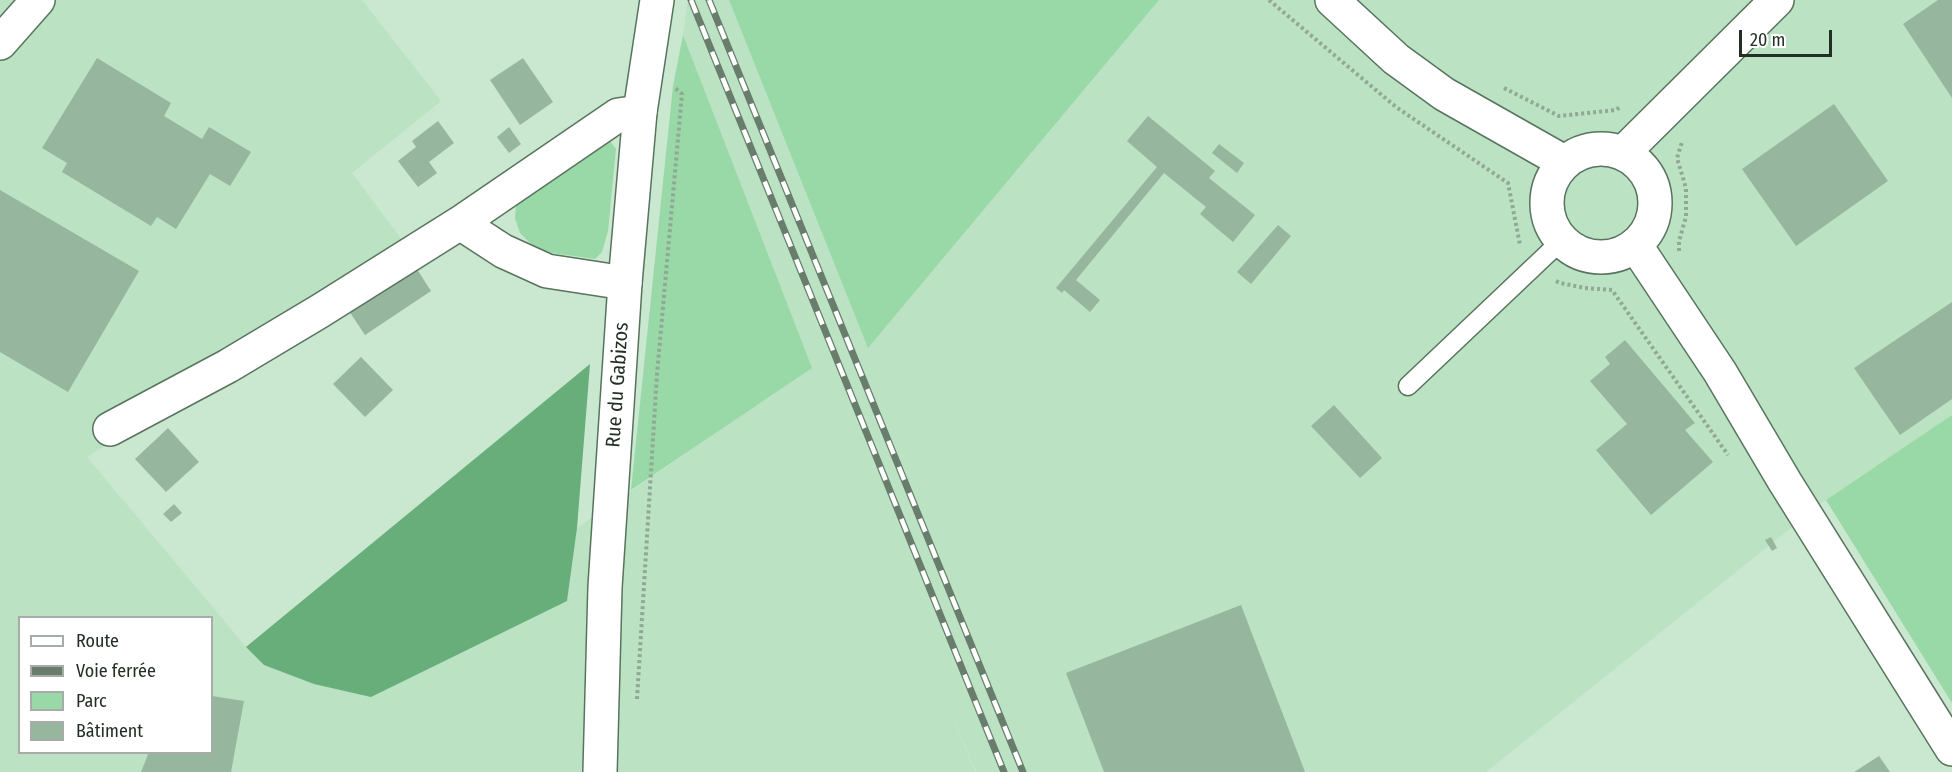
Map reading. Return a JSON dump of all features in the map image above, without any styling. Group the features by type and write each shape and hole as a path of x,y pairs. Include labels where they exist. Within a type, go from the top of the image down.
{"street":[{"path":"0,43 38,0"},
{"name":"Rue du Gabizos","path":"600,772 605,587 626,283 640,112 657,0"},
{"path":"1332,0 1396,59 1444,94 1564,162"},
{"path":"1624,152 1777,0"},
{"path":"110,429 228,366 320,311 460,224 618,114 640,112"},
{"path":"1603,148 1624,152 1641,165 1653,183 1656,204 1651,225 1636,246 1621,254 1599,258 1579,253 1561,240 1550,222 1546,201 1551,180 1564,162 1582,151 1603,148"},
{"path":"460,224 503,250 547,271 626,283"},
{"path":"1636,246 1720,372 1785,482 1952,749"}],"lane":[{"path":"1408,386 1561,240"}],"path":[{"path":"637,703 657,374 682,94 667,81 647,75"},
{"path":"1496,83 1559,116 1616,110 1624,105"},
{"path":"1627,311 1681,266 1679,241 1686,217 1686,188 1677,158 1682,142 1659,118"}],"shaded area":[{"path":"0,0 362,0 441,101 352,173 414,256 87,457 246,647 264,665 567,601 577,528 811,368 683,35 688,0 729,0 868,347 1159,0 1952,0 1952,415 1826,500 1486,772 976,772 948,705 975,772 0,772"}],"green space":[{"path":"729,0 1159,0 868,348"},
{"path":"683,35 812,368 631,490 673,86"},
{"path":"610,141 616,149 608,231 602,252 595,259 538,251 520,233 515,218 516,204"},
{"path":"590,364 577,528 567,601 371,697 314,684 264,665 246,647"},
{"path":"1952,415 1952,703 1826,500"}],"building":[{"path":"1938,0 1952,0 1952,98 1903,24"},
{"path":"97,58 171,103 164,116 202,139 209,127 251,152 230,186 210,174 176,229 157,217 151,226 62,172 67,163 42,148"},
{"path":"523,58 553,102 520,125 490,80"},
{"path":"1834,104 1888,181 1796,246 1742,169"},
{"path":"1148,116 1215,171 1209,178 1255,215 1233,242 1200,214 1206,207 1164,173 1076,280 1100,300 1090,312 1064,290 1062,293 1056,288 1157,167 1127,141"},
{"path":"438,121 454,143 429,162 437,173 418,187 398,161 416,147 412,141"},
{"path":"509,127 521,144 509,153 497,137"},
{"path":"1219,144 1244,163 1237,173 1212,153"},
{"path":"0,190 139,271 68,392 0,352"},
{"path":"1278,225 1291,236 1251,284 1237,272"},
{"path":"413,263 431,291 365,335 347,308"},
{"path":"1952,302 1952,399 1900,435 1854,368"},
{"path":"1625,340 1695,423 1685,430 1713,462 1651,515 1596,450 1627,424 1590,381 1610,364 1605,357"},
{"path":"361,357 393,390 365,417 333,384"},
{"path":"1334,405 1382,458 1360,478 1311,426"},
{"path":"168,428 199,462 166,492 135,459"},
{"path":"174,504 182,513 171,522 163,514"},
{"path":"1771,537 1777,548 1772,551 1765,540"},
{"path":"1241,605 1305,772 1104,772 1066,673"},
{"path":"213,696 244,701 231,772 141,772 148,754 213,754"},
{"path":"1879,756 1890,772 1854,772"}],"railway":[{"path":"691,0 1004,772"},
{"path":"709,0 1023,772"}]}
